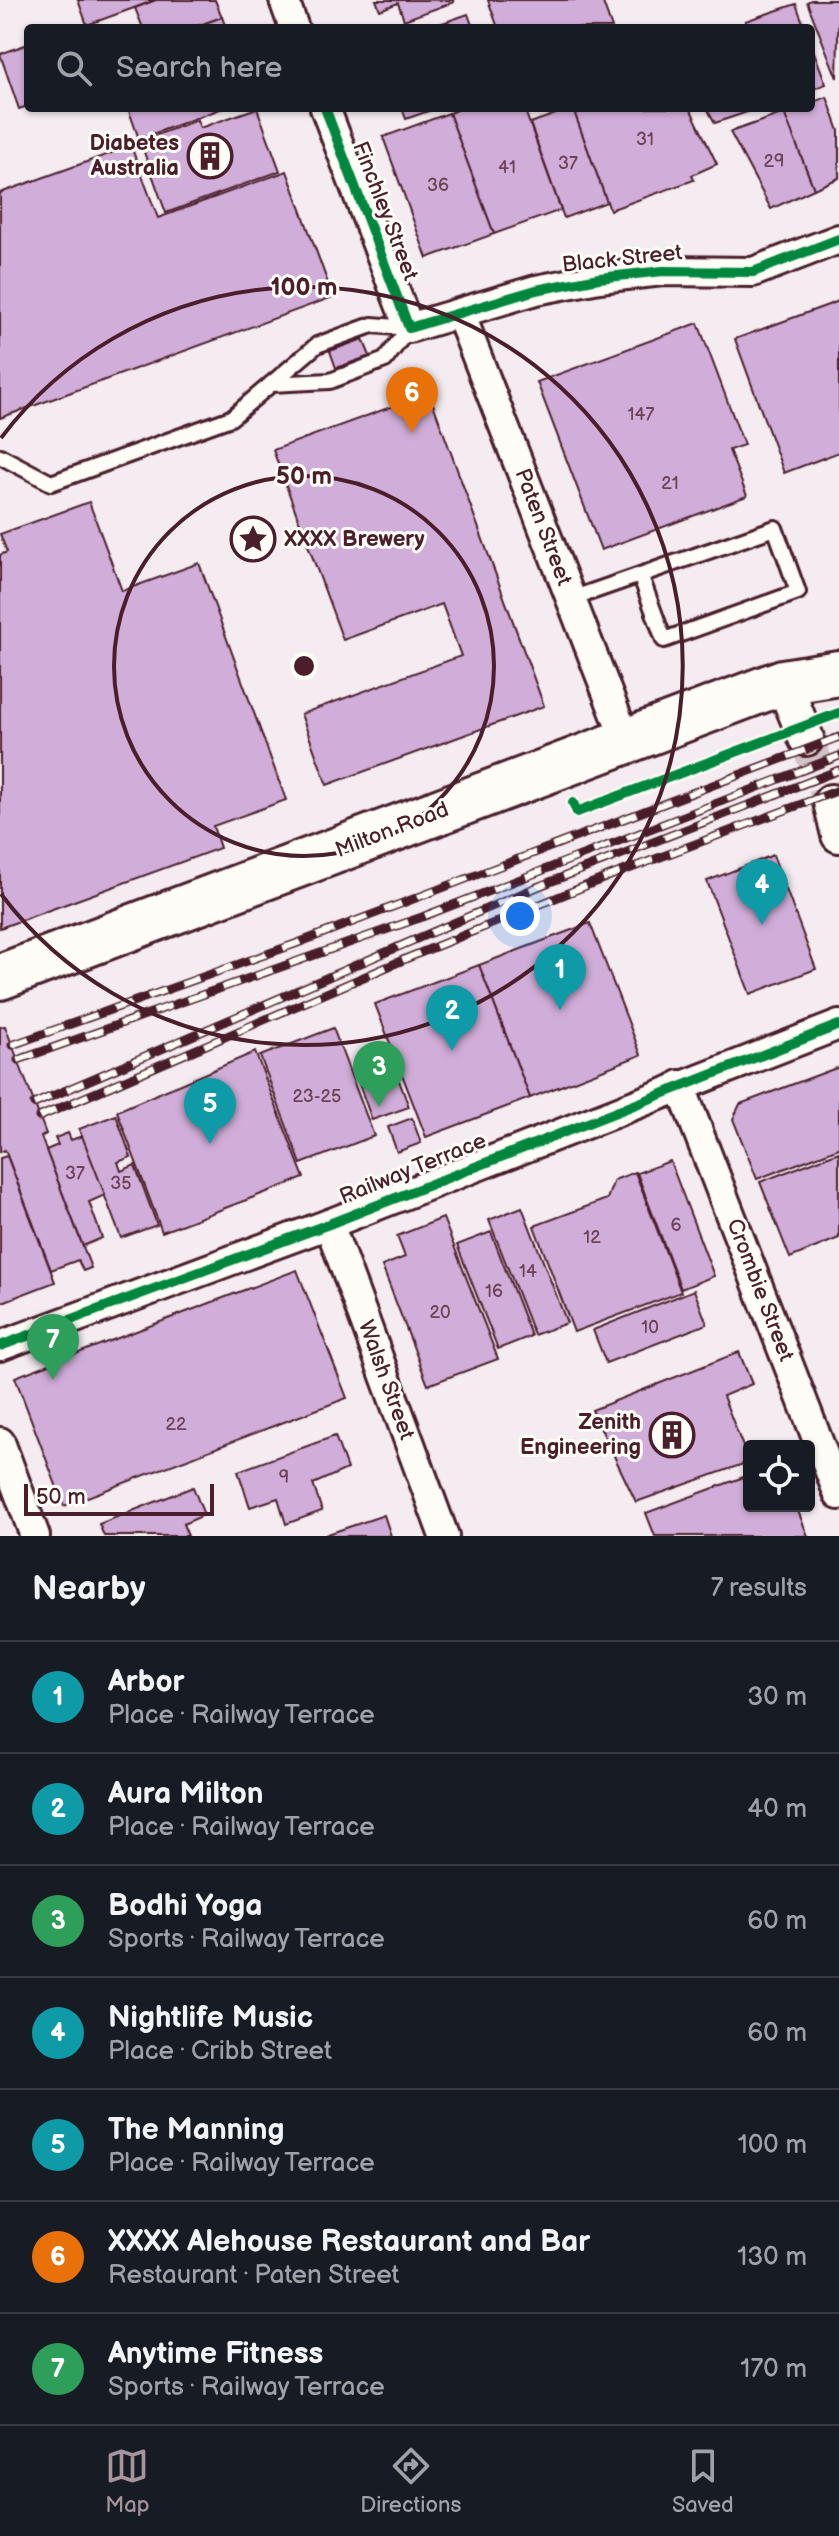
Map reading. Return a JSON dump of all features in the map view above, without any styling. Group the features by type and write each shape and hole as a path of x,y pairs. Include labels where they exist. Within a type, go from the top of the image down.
{"main road":[{"name":"Milton Road","path":"783,682 839,643"},
{"name":"Milton Road","path":"0,977 783,682 839,673"}],"street":[{"path":"284,0 293,24"},
{"name":"Finchley Street","path":"327,112 409,328"},
{"name":"Black Street","path":"409,328 536,290 599,278 663,271 753,272 839,239"},
{"name":"Paten Street","path":"460,313 626,741"},
{"path":"783,682 806,738"},
{"path":"831,802 839,835"},
{"name":"Railway Terrace","path":"0,1346 329,1224 839,1025"},
{"name":"Crombie Street","path":"680,1085 839,1495"},
{"name":"Walsh Street","path":"329,1224 444,1536"},
{"path":"0,1442 35,1536"}],"lane":[{"path":"0,456 51,483 231,418 317,345 372,325 409,328"},
{"path":"271,384 330,381 385,360 409,328"},
{"path":"571,599 775,528 798,592 664,640 641,577"}],"building":[{"path":"78,0 156,0 90,24 87,24"},
{"path":"156,0 215,0 222,17 203,24 141,24 135,8"},
{"path":"376,0 454,2 404,20 398,3 380,10"},
{"path":"488,0 602,0 611,24 497,24"},
{"path":"839,0 837,78 807,2"},
{"path":"796,4 804,24 746,24 745,21"},
{"path":"468,14 472,24 439,24"},
{"path":"222,17 225,24 203,24"},
{"path":"24,45 24,107 19,109 0,54"},
{"path":"815,55 826,84 815,88"},
{"path":"827,97 839,131 839,178 814,189 784,113 815,112 815,102"},
{"path":"129,112 212,112 139,139"},
{"name":"Diabetes Australia","path":"246,112 258,112 280,171 166,213 140,141 197,120 200,128"},
{"path":"403,112 426,112 406,119"},
{"path":"525,112 561,210 494,234 449,113"},
{"path":"562,112 574,112 607,202 564,218 530,123"},
{"path":"692,112 717,164 692,175 694,180 610,210 575,114"},
{"path":"709,112 747,112 715,123"},
{"path":"449,113 494,234 427,258 383,137"},
{"path":"784,113 814,189 771,209 730,132"},
{"path":"131,146 158,218 287,171 333,297 0,418 0,193"},
{"path":"839,301 839,452 784,473 735,339"},
{"path":"698,323 744,445 729,450 747,496 601,550 537,382"},
{"path":"363,339 370,356 336,368 330,351"},
{"path":"429,393 544,706 327,785 301,714 461,656 442,604 343,640 273,450"},
{"path":"89,502 122,591 199,563 286,800 213,826 220,848 0,928 0,555 7,552 0,534"},
{"path":"773,855 816,969 750,994 707,881"},
{"path":"590,923 641,1055 530,1098 479,965"},
{"path":"479,965 530,1098 426,1137 375,1004"},
{"path":"5,1026 46,1134 41,1137 91,1268 83,1271 78,1260 51,1270 5,1150 0,1152 0,1027"},
{"path":"333,1028 374,1136 301,1164 260,1056"},
{"path":"255,1052 304,1178 162,1232 117,1111"},
{"path":"390,1057 409,1107 372,1120 354,1070"},
{"path":"839,1067 839,1148 757,1179 733,1119 740,1104"},
{"path":"116,1115 131,1157 118,1162 121,1171 135,1165 157,1225 121,1238 79,1129"},
{"path":"412,1118 421,1143 397,1152 388,1127"},
{"path":"68,1133 71,1140 82,1136 105,1195 89,1202 102,1238 83,1246 46,1150 58,1145 55,1138"},
{"path":"839,1152 839,1238 790,1258 760,1182"},
{"path":"7,1156 55,1282 0,1303 0,1158"},
{"path":"670,1161 714,1276 681,1289 637,1173"},
{"path":"635,1172 681,1292 574,1332 534,1226 607,1199 614,1180"},
{"path":"522,1207 567,1323 534,1335 489,1220"},
{"path":"443,1218 498,1359 428,1385 382,1266 405,1257 397,1236"},
{"path":"491,1232 531,1336 498,1349 457,1245"},
{"path":"297,1270 347,1398 64,1506 15,1377"},
{"path":"694,1290 707,1324 606,1363 593,1330"},
{"name":"Zenith Engineering","path":"739,1352 752,1384 723,1396 743,1447 743,1464 636,1502 592,1410"},
{"path":"335,1436 347,1469 313,1484 322,1511 286,1524 278,1498 250,1507 238,1471"},
{"path":"743,1477 743,1512 798,1512 808,1536 655,1536 646,1513"},
{"path":"193,1487 204,1515 183,1524 188,1536 104,1536 99,1524"},
{"path":"384,1515 391,1536 322,1536"}],"tunnel":[{"path":"806,738 831,802"}],"railway":[{"path":"12,1045 295,944 839,737"},
{"path":"18,1060 422,917 839,756"},
{"path":"34,1104 537,887 839,770"},
{"path":"39,1117 410,957 610,876 839,790"}],"cycle path":[{"path":"327,112 409,328 536,290 599,278 663,271 753,272 839,239"},
{"path":"573,803 577,812 839,713"},
{"path":"0,1346 329,1224 839,1025"}],"place":[{"name":"Diabetes Australia","path":"210,156"},
{"name":"XXXX Alehouse Restaurant and Bar","path":"412,433"},
{"name":"XXXX Brewery","path":"253,539"},
{"name":"Nightlife Music","path":"762,925"},
{"name":"Arbor","path":"560,1010"},
{"name":"Aura Milton","path":"452,1051"},
{"name":"Bodhi Yoga","path":"379,1107"},
{"name":"The Manning","path":"210,1144"},
{"name":"Anytime Fitness","path":"53,1380"},
{"name":"Zenith Engineering","path":"672,1435"}]}
